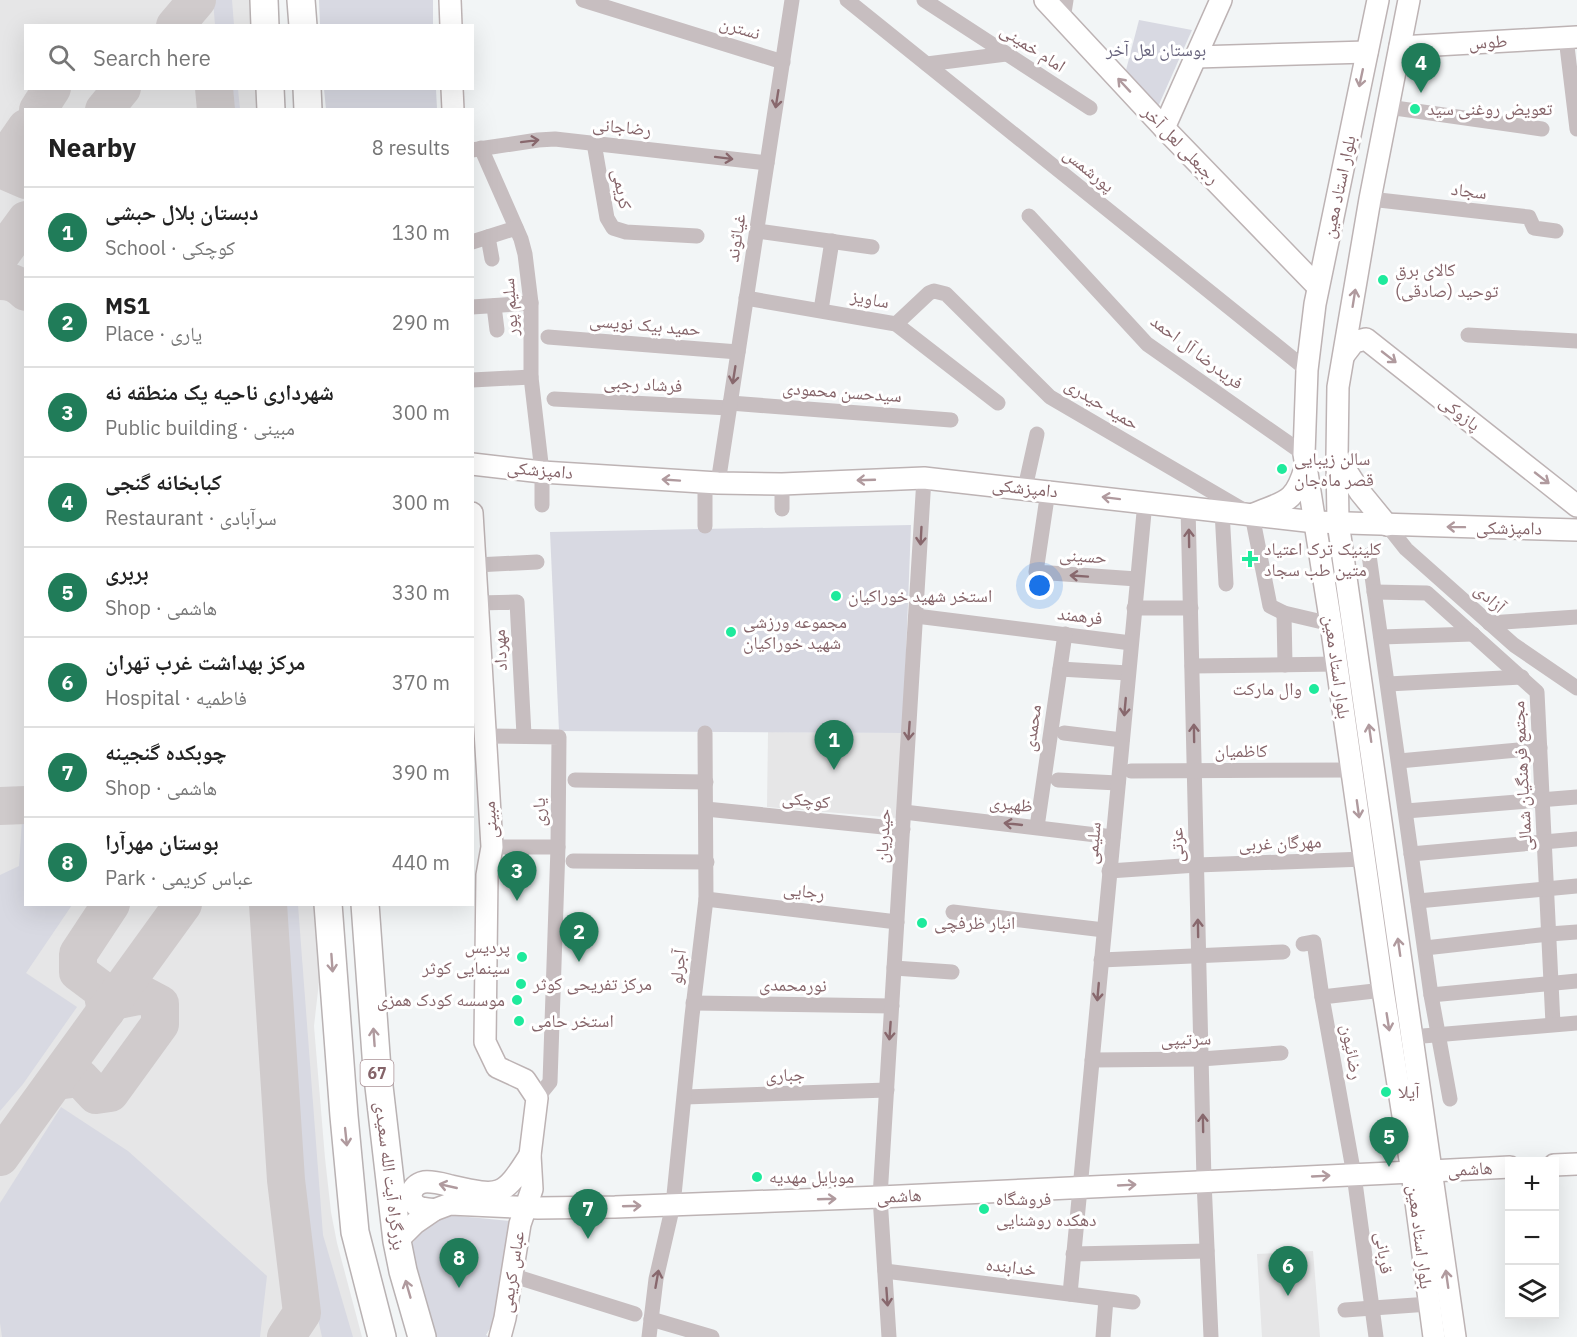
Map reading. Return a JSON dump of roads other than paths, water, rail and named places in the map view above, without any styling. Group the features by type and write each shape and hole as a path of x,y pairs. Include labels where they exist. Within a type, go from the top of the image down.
{"highway":[{"path":"264,0 265,24"},
{"path":"301,0 303,24"},
{"path":"270,90 271,108"},
{"path":"307,90 308,108"},
{"name":"67","path":"328,906 355,1232 382,1337"},
{"name":"بزرگراه آیت الله سعیدی","path":"365,906 377,1069 397,1241 405,1281 422,1337"}],"main road":[{"path":"450,0 451,24"},
{"name":"رجبعلی لعل آخر","path":"1045,0 1065,9 1164,128 1318,287"},
{"path":"1164,128 1221,0"},
{"name":"بلوار استاد معین","path":"1378,0 1318,287 1307,370 1305,459 1353,770 1383,990 1455,1337"},
{"name":"بلوار استاد معین","path":"1409,0 1370,199 1338,387 1338,522 1360,663 1411,1037 1422,1172 1429,1304 1434,1337"},
{"name":"طوس","path":"1400,47 1571,37"},
{"path":"1196,57 1367,52"},
{"path":"452,90 453,108"},
{"name":"پازوکی","path":"1344,356 1354,342 1366,339 1573,498"},
{"path":"1307,370 1313,399 1321,406 1330,403 1338,387"},
{"path":"1337,456 1351,481 1387,525"},
{"path":"1252,515 1292,496 1300,486 1305,459"},
{"name":"دامپزشکی","path":"474,464 542,472 711,482 782,484 924,478 1315,522 1577,530"},
{"name":"مبینی","path":"474,565 478,603 479,849 487,875"},
{"path":"1337,664 1360,663"},
{"name":"مبینی","path":"479,735 492,847 487,875 485,1042 497,1067 525,1080 537,1098"},
{"path":"434,1210 419,1208 412,1202 411,1194 415,1186 423,1182 433,1182 482,1193 493,1193 510,1186 530,1155 537,1098"},
{"name":"عباس کریمی","path":"500,1337 524,1207 532,1188 530,1155"},
{"path":"1559,1165 1577,1164"},
{"name":"هاشمی","path":"397,1241 415,1223 434,1210 450,1204 572,1208 674,1205 1505,1167"}],"street":[{"name":"نسترن","path":"583,0 783,62"},
{"name":"غیاثوند","path":"705,526 711,482 730,406 792,0"},
{"name":"پورشمس","path":"847,0 1307,370"},
{"name":"امام خمینی","path":"924,0 1090,108"},
{"path":"1571,37 1577,129"},
{"path":"927,64 1006,54"},
{"path":"1388,107 1542,129"},
{"name":"رضاجانی","path":"477,149 538,140 594,143 767,163"},
{"name":"کریمی","path":"594,143 607,218 613,228 626,232 697,236"},
{"name":"سلیم پور","path":"477,149 516,228 525,255 531,303 531,377 542,472 542,505"},
{"name":"سجاد","path":"1370,199 1530,217 1534,228 1556,231"},
{"name":"فریدرضا آل احمد","path":"1029,216 1148,344 1305,459"},
{"path":"474,241 516,228"},
{"path":"757,231 872,246"},
{"path":"488,237 492,259"},
{"path":"821,310 832,241"},
{"name":"حمید حیدری","path":"896,324 929,293 934,291 946,294 1050,397 1252,515"},
{"name":"ساویز","path":"746,298 896,324 998,403"},
{"path":"474,307 531,303"},
{"path":"494,306 497,330"},
{"path":"1468,335 1577,341"},
{"name":"حمید بیک نویسی","path":"548,337 738,352"},
{"path":"474,380 531,377"},
{"name":"فرشاد رجبی","path":"554,399 730,406"},
{"name":"سیدحسن محمودی","path":"730,406 951,420"},
{"path":"1025,488 1037,434"},
{"name":"حیدریان","path":"889,1337 880,1197 924,478"},
{"path":"782,484 782,509"},
{"name":"حسینی","path":"1048,491 1036,572 1137,579"},
{"name":"سلیمی","path":"1070,1294 1144,502"},
{"name":"عزتی","path":"1188,507 1204,1181 1211,1337"},
{"path":"1222,511 1226,584"},
{"path":"1252,515 1270,606 1284,613 1331,624"},
{"name":"آزادی","path":"1387,525 1406,549 1514,645 1577,688"},
{"path":"1369,555 1431,995 1450,1099"},
{"path":"474,565 537,562"},
{"name":"مجتمع فرهنگیان شمالی","path":"1374,592 1427,593 1537,692 1553,1024"},
{"name":"مهرداد","path":"478,603 517,602 524,735"},
{"path":"1134,608 1191,608"},
{"path":"1284,613 1285,665"},
{"name":"فرهمند","path":"916,616 1131,643"},
{"path":"1489,623 1577,617"},
{"name":"محمدی","path":"1037,827 1065,634"},
{"path":"1381,637 1473,634"},
{"path":"1192,666 1337,664"},
{"path":"1060,669 1128,673"},
{"path":"1388,684 1522,677"},
{"name":"آجرلو","path":"649,1337 656,1279 674,1205 693,1003 706,899 705,733"},
{"path":"1064,734 1122,740"},
{"path":"479,735 524,735"},
{"name":"یاری","path":"524,735 559,737 558,847 550,1082 537,1098"},
{"path":"1399,760 1540,748"},
{"name":"کاظمیان","path":"1131,771 1353,770"},
{"path":"576,780 706,782"},
{"path":"1058,780 1118,783"},
{"path":"1406,812 1577,797"},
{"name":"کوچکی","path":"706,809 903,829"},
{"name":"ظهیری","path":"904,812 1113,837"},
{"path":"1411,854 1577,839"},
{"path":"492,847 558,847"},
{"name":"مهرگان غربی","path":"1109,872 1197,865 1365,859"},
{"path":"573,861 707,862"},
{"path":"1418,901 1577,886"},
{"name":"رجایی","path":"706,899 897,922"},
{"path":"953,912 1104,930"},
{"path":"1425,948 1577,932"},
{"name":"رضائیون","path":"1303,945 1314,942 1354,1175"},
{"path":"1101,960 1282,952"},
{"path":"894,968 952,972"},
{"path":"1431,995 1577,981"},
{"path":"1322,997 1383,990"},
{"name":"نورمحمدی","path":"693,1003 892,1006"},
{"path":"1411,1037 1577,1023"},
{"name":"سرتیپی","path":"1092,1060 1202,1059 1281,1053"},
{"name":"جباری","path":"685,1097 887,1090"},
{"name":"قربانی","path":"1354,1175 1376,1337"},
{"path":"1073,1254 1207,1251"},
{"name":"خدابنده","path":"885,1271 1133,1302"},
{"path":"511,1275 635,1314"},
{"path":"1103,1337 1106,1299"},
{"path":"1345,1310 1429,1304"},
{"path":"651,1319 712,1337"}],"place":[{"name":"کبابخانه گنجی","path":"1421,93"},
{"name":"تعویض روغنی سید","path":"1415,109"},
{"name":"کالای برق توحید (صادقی)","path":"1383,280"},
{"name":"سالن زیبایی قصر ماه‌جان","path":"1282,469"},
{"name":"کلینیک ترک اعتیاد متین طب سجاد","path":"1250,559"},
{"name":"استخر شهید خوراکیان","path":"836,596"},
{"name":"مجموعه ورزشی شهید خوراکیان","path":"731,632"},
{"name":"وال مارکت","path":"1314,689"},
{"name":"دبستان بلال حبشی","path":"834,770"},
{"name":"شهرداری ناحیه یک منطقه نه","path":"517,901"},
{"name":"انبار ظرفچی","path":"922,923"},
{"name":"پردیس سینمایی کوثر","path":"522,957"},
{"name":"MS1","path":"579,962"},
{"name":"مرکز تفریحی کوثر","path":"521,984"},
{"name":"موسسه کودک همزی","path":"517,1000"},
{"name":"استخر حامی","path":"519,1021"},
{"name":"آیلا","path":"1386,1092"},
{"name":"بربری","path":"1389,1167"},
{"name":"موبایل مهدیه","path":"757,1177"},
{"name":"فروشگاه دهکده روشنایی","path":"984,1209"},
{"name":"چوبکده گنجینه","path":"588,1239"},
{"name":"بوستان مهرآرا","path":"459,1288"},
{"name":"مرکز بهداشت غرب تهران","path":"1288,1296"}],"park label":[{"name":"بوستان لعل آخر","path":"1156,50"}]}
